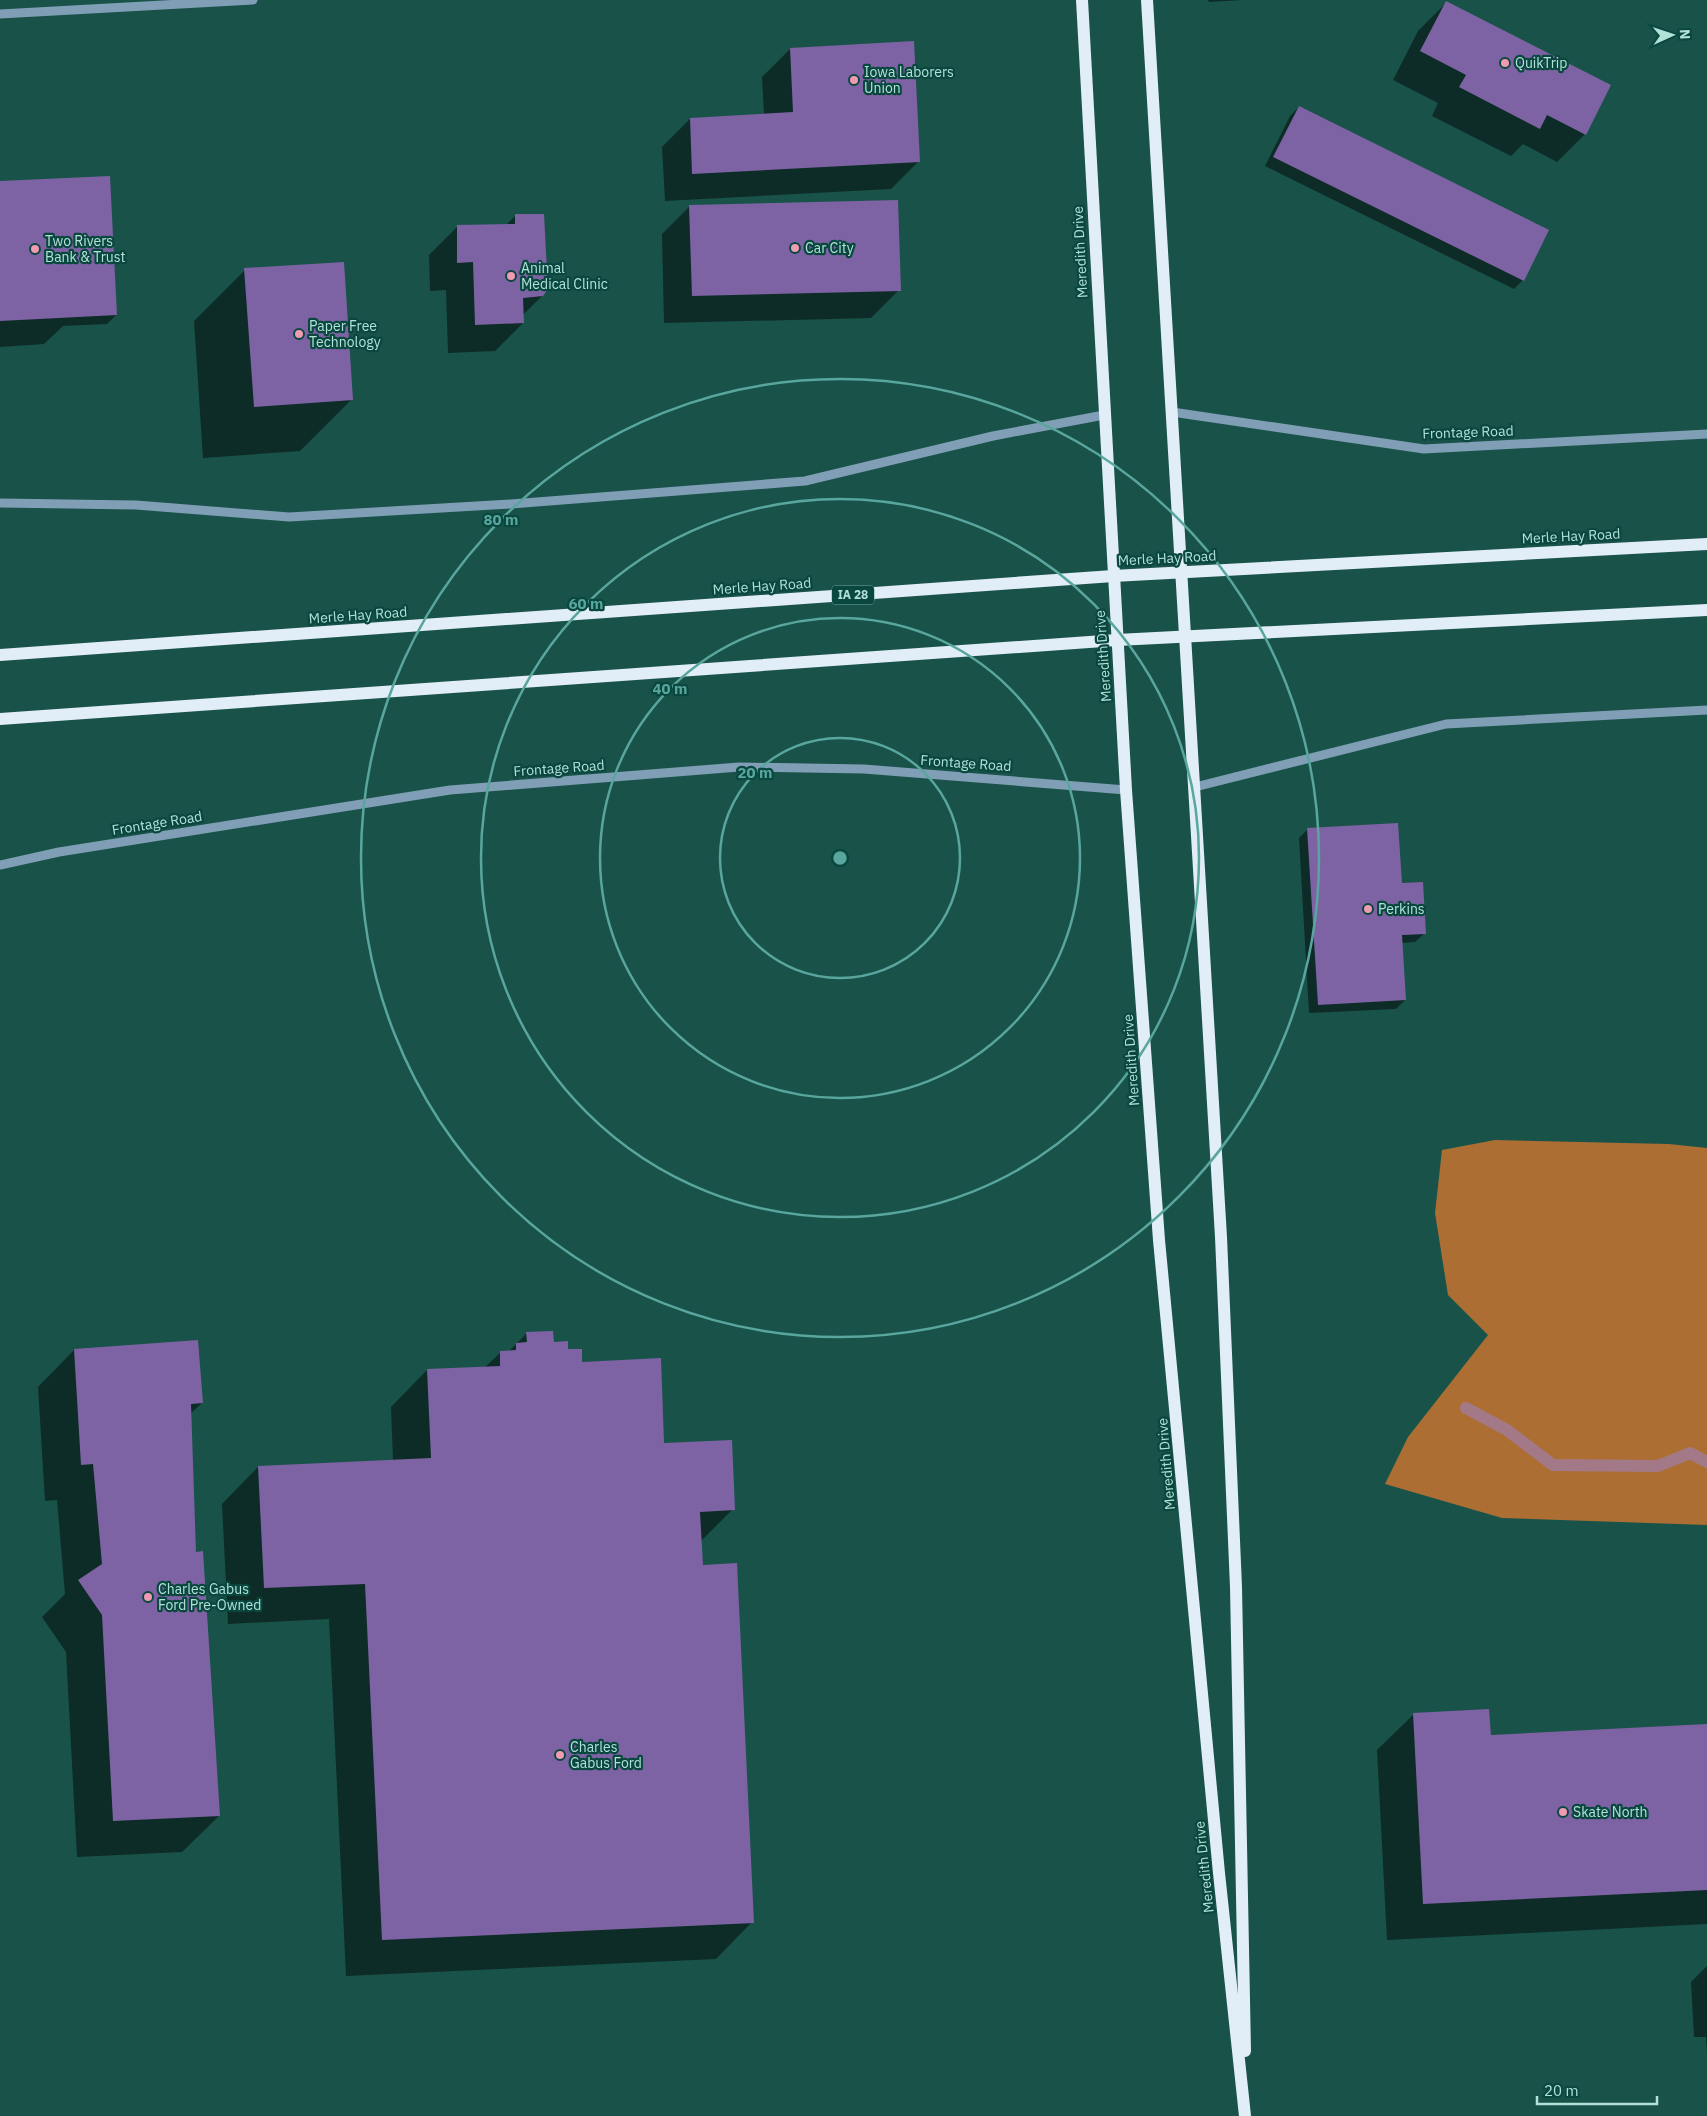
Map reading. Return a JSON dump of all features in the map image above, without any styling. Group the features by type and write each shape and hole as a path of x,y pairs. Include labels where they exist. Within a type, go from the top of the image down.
{"main road":[{"name":"Meredith Drive","path":"1082,0 1126,790 1160,1250 1219,1873 1245,2116"},
{"name":"Meredith Drive","path":"1147,0 1221,1237 1236,1587 1244,1922 1245,2116"},
{"name":"Merle Hay Road","path":"0,655 1113,576 1707,544"},
{"path":"0,719 1117,640 1707,610"}],"street":[{"path":"0,14 253,0"},
{"name":"Frontage Road","path":"1172,412 1424,448 1707,434"},
{"path":"0,503 136,505 289,516 511,504 805,481 993,436 1104,415"},
{"path":"1195,787 1446,724 1707,710"},
{"name":"Frontage Road","path":"0,865 59,852 450,790 739,767 864,769 1126,790"}],"shaded area":[{"path":"1495,1140 1669,1144 1707,1148 1707,1525 1502,1518 1385,1484 1408,1437 1488,1335 1448,1295 1435,1213 1442,1150"}],"building":[{"name":"QuikTrip","path":"1446,1 1611,85 1586,135 1547,115 1540,129 1459,87 1466,75 1420,51"},
{"name":"Iowa Laborers Union","path":"914,41 920,162 692,174 690,118 793,112 790,48"},
{"path":"1299,106 1549,230 1524,281 1273,157"},
{"name":"Two Rivers Bank & Trust","path":"110,176 117,315 0,321 0,181"},
{"name":"Car City","path":"898,200 901,291 692,296 689,205"},
{"name":"Animal Medical Clinic","path":"515,214 544,214 548,289 543,296 523,298 524,323 475,325 473,262 457,263 457,225 515,224"},
{"name":"Paper Free Technology","path":"344,262 353,400 254,407 244,268"},
{"name":"Perkins","path":"1398,823 1402,883 1423,882 1426,934 1402,935 1406,1000 1318,1005 1307,828"},
{"name":"Charles Gabus Ford","path":"553,1331 554,1342 568,1341 568,1349 582,1349 582,1362 661,1358 664,1443 732,1440 735,1510 700,1512 703,1565 737,1563 754,1923 382,1940 365,1584 264,1588 258,1466 431,1458 427,1369 500,1366 500,1351 516,1350 516,1343 527,1342 526,1332"},
{"name":"Charles Gabus Ford Pre-Owned","path":"198,1340 203,1403 191,1404 196,1552 203,1551 220,1816 113,1821 102,1615 78,1580 102,1564 93,1464 81,1465 74,1349"},
{"name":"Skate North","path":"1489,1709 1491,1735 1707,1724 1707,1890 1423,1904 1413,1713"}],"waterway":[{"path":"1466,1408 1507,1430 1553,1465 1658,1466 1690,1453 1707,1462"}],"place":[{"name":"QuikTrip","path":"1505,63"},
{"name":"Iowa Laborers Union","path":"854,80"},
{"name":"Car City","path":"795,248"},
{"name":"Two Rivers Bank & Trust","path":"35,249"},
{"name":"Animal Medical Clinic","path":"511,276"},
{"name":"Paper Free Technology","path":"299,334"},
{"name":"Perkins","path":"1368,909"},
{"name":"Charles Gabus Ford Pre-Owned","path":"148,1597"},
{"name":"Charles Gabus Ford","path":"560,1755"},
{"name":"Skate North","path":"1563,1812"}]}
